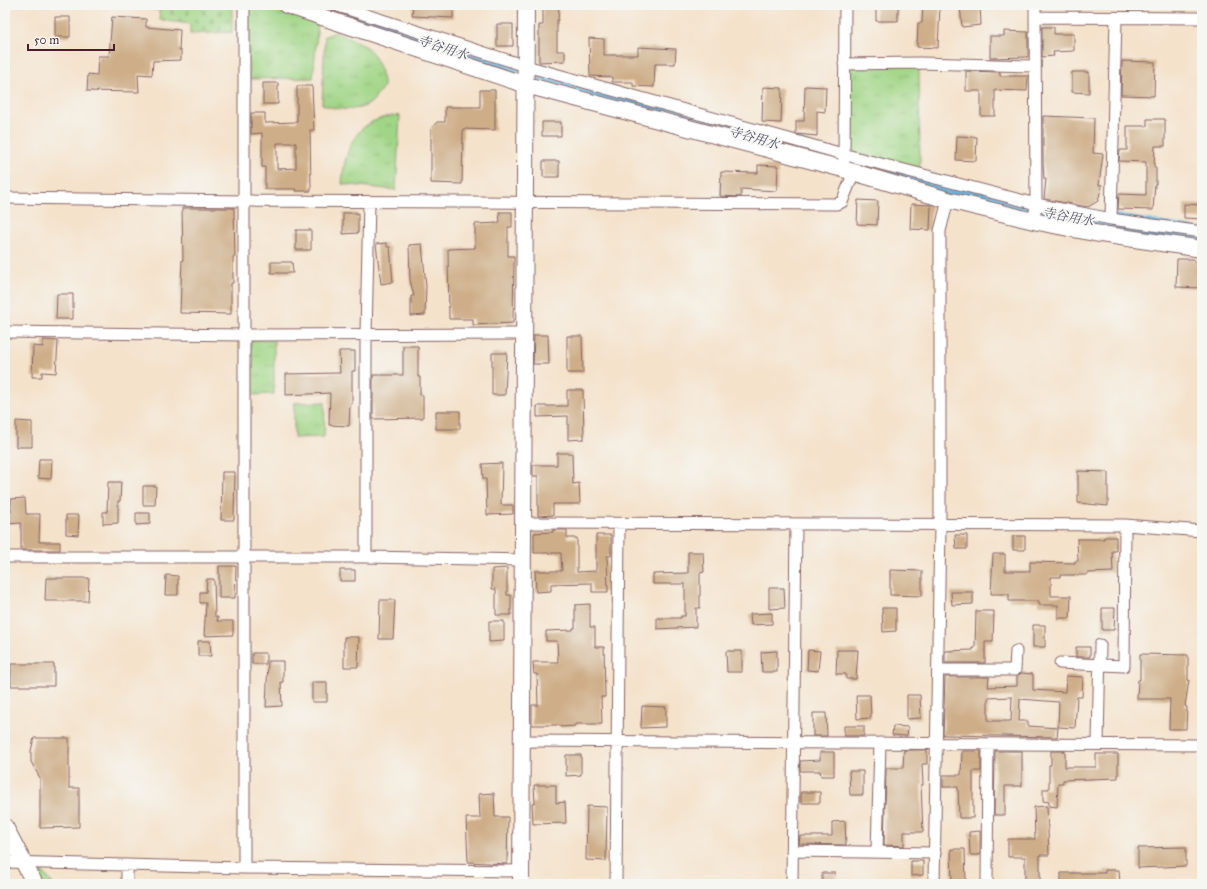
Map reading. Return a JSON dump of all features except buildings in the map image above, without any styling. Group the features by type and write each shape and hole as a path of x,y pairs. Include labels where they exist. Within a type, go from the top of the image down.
{"street":[{"path":"244,5 244,868"},
{"path":"286,5 526,75 846,164 1035,212 1094,233 1202,249"},
{"path":"335,5 526,75"},
{"path":"5,862 244,868 521,878 526,5"},
{"path":"5,198 369,202 836,204 842,202 846,164 844,64 845,5"},
{"path":"1035,5 1035,212"},
{"path":"1035,17 1202,18"},
{"path":"1110,219 1116,18"},
{"path":"844,64 919,63 1034,66"},
{"path":"846,164 948,200 1035,212 1110,219 1202,232"},
{"path":"934,884 940,525 940,231 948,200"},
{"path":"366,557 366,334 369,202"},
{"path":"5,332 244,335 523,334"},
{"path":"523,524 1126,525 1202,531"},
{"path":"616,884 619,524"},
{"path":"792,884 796,524"},
{"path":"1060,663 1124,666 1126,525"},
{"path":"5,557 366,557 522,560"},
{"path":"1098,744 1100,645"},
{"path":"938,670 1015,670 1016,651"},
{"path":"522,741 1202,745"},
{"path":"877,852 880,743"},
{"path":"987,884 988,744"},
{"path":"5,827 35,884"},
{"path":"792,850 935,853"},
{"path":"127,865 127,884"}],"green space":[{"path":"135,5 232,5 232,32 190,34 190,24 160,20 159,10 135,7"},
{"path":"248,5 273,5 318,21 313,78 248,79"},
{"path":"286,5 329,5 850,155 844,64 919,63 920,174 1036,204 1202,230 1202,248 1039,222 526,85"},
{"path":"336,32 357,41 370,50 378,64 384,86 373,100 364,107 339,109 322,104 325,36"},
{"path":"400,115 396,190 342,184 346,157 350,145 356,136 373,121 385,117"},
{"path":"251,340 274,340 274,394 249,395"},
{"path":"325,402 324,437 294,438 294,403"},
{"path":"35,863 53,884 35,884"}],"waterway":[{"name":"寺谷用水","path":"314,5 513,69 798,149"},
{"name":"寺谷用水","path":"855,165 1021,208 1202,239"}]}
